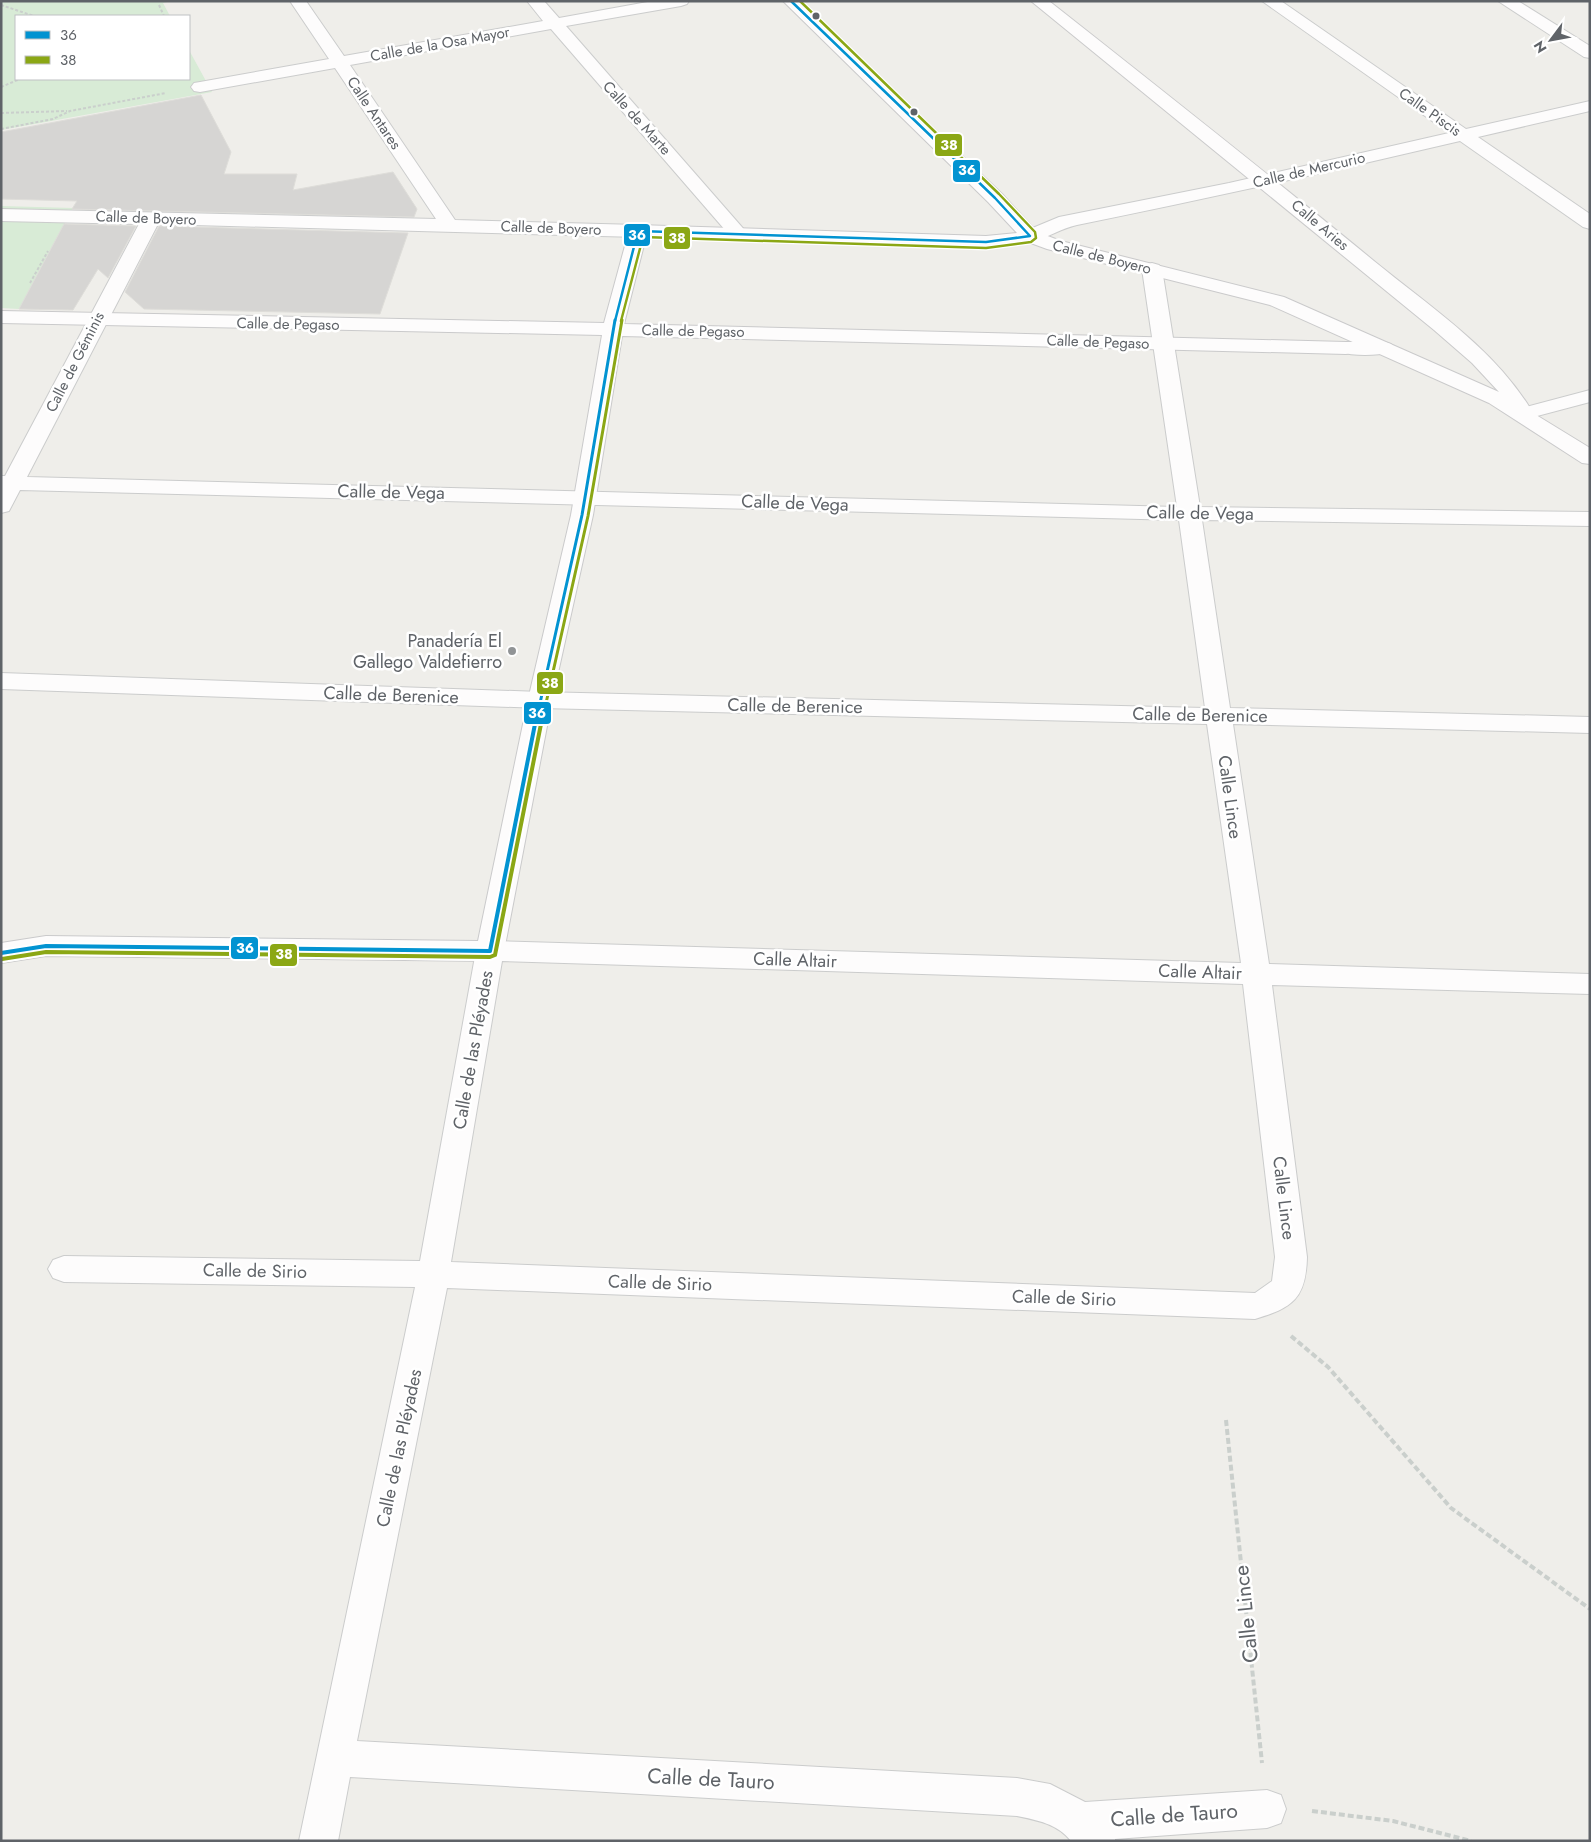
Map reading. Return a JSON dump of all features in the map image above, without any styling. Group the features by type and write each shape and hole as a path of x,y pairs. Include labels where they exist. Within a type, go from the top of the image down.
{"street":[{"name":"Calle Antares","path":"298,1 449,225"},
{"name":"Calle de Marte","path":"535,1 553,24 739,234"},
{"name":"Calle de la Osa Mayor","path":"200,87 681,1"},
{"path":"790,1 981,184 1030,236"},
{"name":"Calle Aries","path":"1039,1 1266,180 1471,351 1512,393 1522,414"},
{"name":"Calle Piscis","path":"1270,1 1590,223"},
{"path":"1506,1 1590,53"},
{"name":"Calle de Mercurio","path":"1030,236 1059,223 1266,180 1590,106"},
{"name":"Calle de Boyero","path":"1,215 449,225 986,242 1030,236 1054,245 1263,296 1464,383 1522,414"},
{"name":"Calle de Géminis","path":"1,506 7,483 151,219"},
{"name":"Calle de las Pléyades","path":"318,1841 434,1275 490,951 540,700 584,497 612,329 638,232"},
{"name":"Calle Lince","path":"1152,269 1256,973 1288,1226 1291,1276 1284,1293 1272,1302 1255,1306"},
{"name":"Calle de Pegaso","path":"1,317 612,329 1384,348"},
{"path":"1464,383 1482,379 1489,370"},
{"path":"1522,414 1590,396"},
{"path":"1522,414 1590,458"},
{"name":"Calle de Vega","path":"7,483 1188,513 1590,519"},
{"name":"Calle de Berenice","path":"1,681 540,700 1590,725"},
{"name":"Calle Altair","path":"1,953 46,946 490,951 1590,984"},
{"name":"Calle de Sirio","path":"64,1269 434,1275 1255,1306"},
{"name":"Calle de Tauro","path":"336,1758 1017,1797 1050,1803 1088,1831 1267,1808"}],"path":[{"path":"1,5 31,15"},
{"path":"158,5 163,15"},
{"path":"1,87 18,80"},
{"path":"1,113 70,111 200,87"},
{"path":"1,128 53,119 70,111"},
{"path":"29,285 68,216"},
{"path":"1255,1306 1328,1367 1451,1508 1590,1609"},
{"name":"Calle Lince","path":"1226,1420 1267,1808"},
{"path":"1267,1808 1353,1814 1436,1829 1471,1841"}],"green space":[{"path":"1,1 172,1 163,3 169,15 15,15 15,80 190,80 190,52 212,92 1,130"},
{"path":"1,206 73,208 19,309 1,308"}],"building":[{"path":"201,95 231,152 224,174 297,174 293,190 393,172 417,209 414,217 72,209 77,201 1,199 1,132"},
{"path":"64,224 136,226 108,278 98,269 73,310 19,309"},
{"path":"159,226 408,233 380,314 144,309 125,292"}],"transit line":[{"name":"36","path":"1,953 46,946 490,951 540,700 582,515 613,329 638,231 986,242 1030,236 995,198 791,1"},
{"name":"38","path":"2,959 46,952 490,957 495,955 546,701 588,516 619,330 643,237 986,248 1031,242 1036,238 1035,232 999,194 800,1"}],"place":[{"name":"Panadería El Gallego Valdefierro","path":"512,651"}]}
